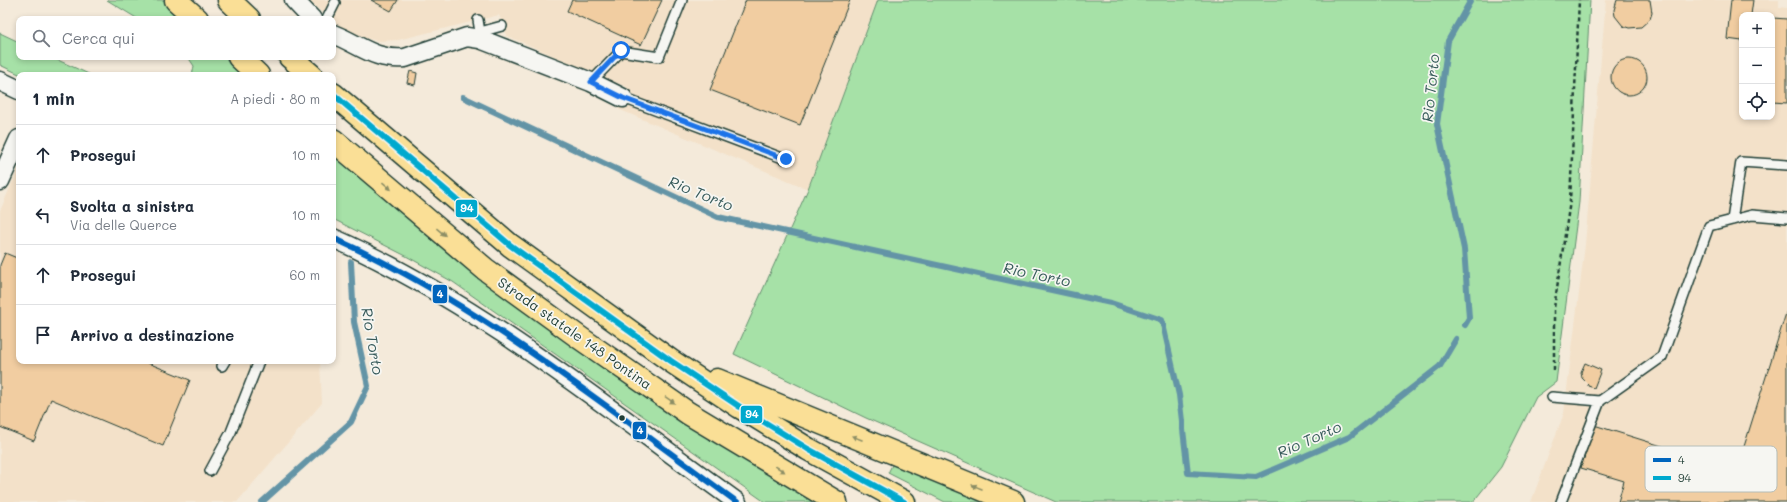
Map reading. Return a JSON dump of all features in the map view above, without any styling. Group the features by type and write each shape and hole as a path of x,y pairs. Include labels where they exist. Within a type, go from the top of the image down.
{"highway":[{"path":"176,0 194,16"},
{"path":"229,0 247,16"},
{"path":"241,60 255,72"},
{"path":"294,60 308,72"},
{"path":"336,97 510,245 671,361 740,407 808,449 904,502"},
{"name":"Strada statale 148 Pontina","path":"336,143 486,269 642,382 688,413 836,502"},
{"path":"671,361 1014,502"}],"street":[{"path":"294,0 309,16"},
{"path":"336,35 376,55 394,59 405,58 474,35 480,39 591,82 623,98"},
{"path":"0,81 16,89"},
{"path":"0,181 16,146"},
{"path":"336,240 400,272 497,330 737,502"}],"lane":[{"path":"591,82 621,50 659,57 682,0"},
{"path":"328,16 335,3"},
{"path":"474,35 478,20"},
{"path":"474,35 502,26"},
{"path":"623,98 786,159"},
{"path":"1732,220 1741,162 1787,165"},
{"path":"1561,502 1600,401 1662,356 1709,226 1752,215 1787,218"},
{"path":"210,471 231,432 258,364"},
{"path":"1552,397 1600,401"}],"path":[{"path":"1554,370 1554,308 1570,201 1578,0"}],"shaded area":[{"path":"308,0 878,0 808,189 618,109 627,87 507,36 499,15 398,40 378,41 357,36 336,23 336,16 327,16"},
{"path":"1606,0 1779,0 1779,7 1787,8 1787,502 1531,502 1564,413 1585,245"},
{"path":"16,174 16,364 320,364 322,403 237,502 0,502 0,211"}],"green space":[{"path":"107,0 168,0 185,16 133,16"},
{"path":"878,0 1590,0 1579,202 1556,382 1536,397 1501,467 1473,502 1056,502 866,418 734,354 808,189"},
{"path":"0,33 16,41 16,60 58,60 84,72 16,73 0,65"},
{"path":"190,60 232,60 246,72 193,72 194,66"},
{"path":"336,148 822,502 765,502 453,282 336,221"},
{"path":"895,459 993,502 945,502 888,473"}],"building":[{"path":"371,0 398,0 391,11"},
{"path":"572,0 662,0 641,45 567,11"},
{"path":"746,0 850,0 800,125 710,90"},
{"path":"1617,0 1650,0 1652,13 1650,19 1641,27 1629,28 1623,26 1615,16 1614,10"},
{"path":"1731,0 1753,0 1751,12 1739,12 1739,41 1727,39"},
{"path":"1775,18 1787,19 1787,103 1775,102"},
{"path":"1633,59 1642,64 1646,70 1646,84 1642,90 1633,95 1625,95 1616,90 1612,84 1611,73 1616,64 1622,60"},
{"path":"410,71 417,73 415,85 407,83"},
{"path":"5,253 16,258 16,364 150,364 190,380 163,446 51,399 34,441 0,427 0,265"},
{"path":"1787,310 1787,502 1618,502 1624,481 1581,468 1594,425 1662,446 1645,446 1645,492 1777,492 1777,446 1744,446"},
{"path":"1585,363 1601,370 1594,388 1588,386 1582,378 1581,372"}],"waterway":[{"name":"Rio Torto","path":"1465,325 1469,318 1464,249 1437,124 1448,41 1471,0"},
{"name":"Rio Torto","path":"463,97 718,217 1111,303 1162,320 1179,395 1188,473 1256,477 1349,437 1440,366 1456,339"},
{"name":"Rio Torto","path":"262,502 351,422 368,386 354,322 351,262"}],"transit line":[{"name":"94","path":"336,97 510,245 671,361 740,407 808,449 904,502"},
{"name":"4","path":"336,239 387,264 440,294 491,326 591,395 737,502"}],"route":[{"path":"621,50 591,82 623,98 786,159"}]}
